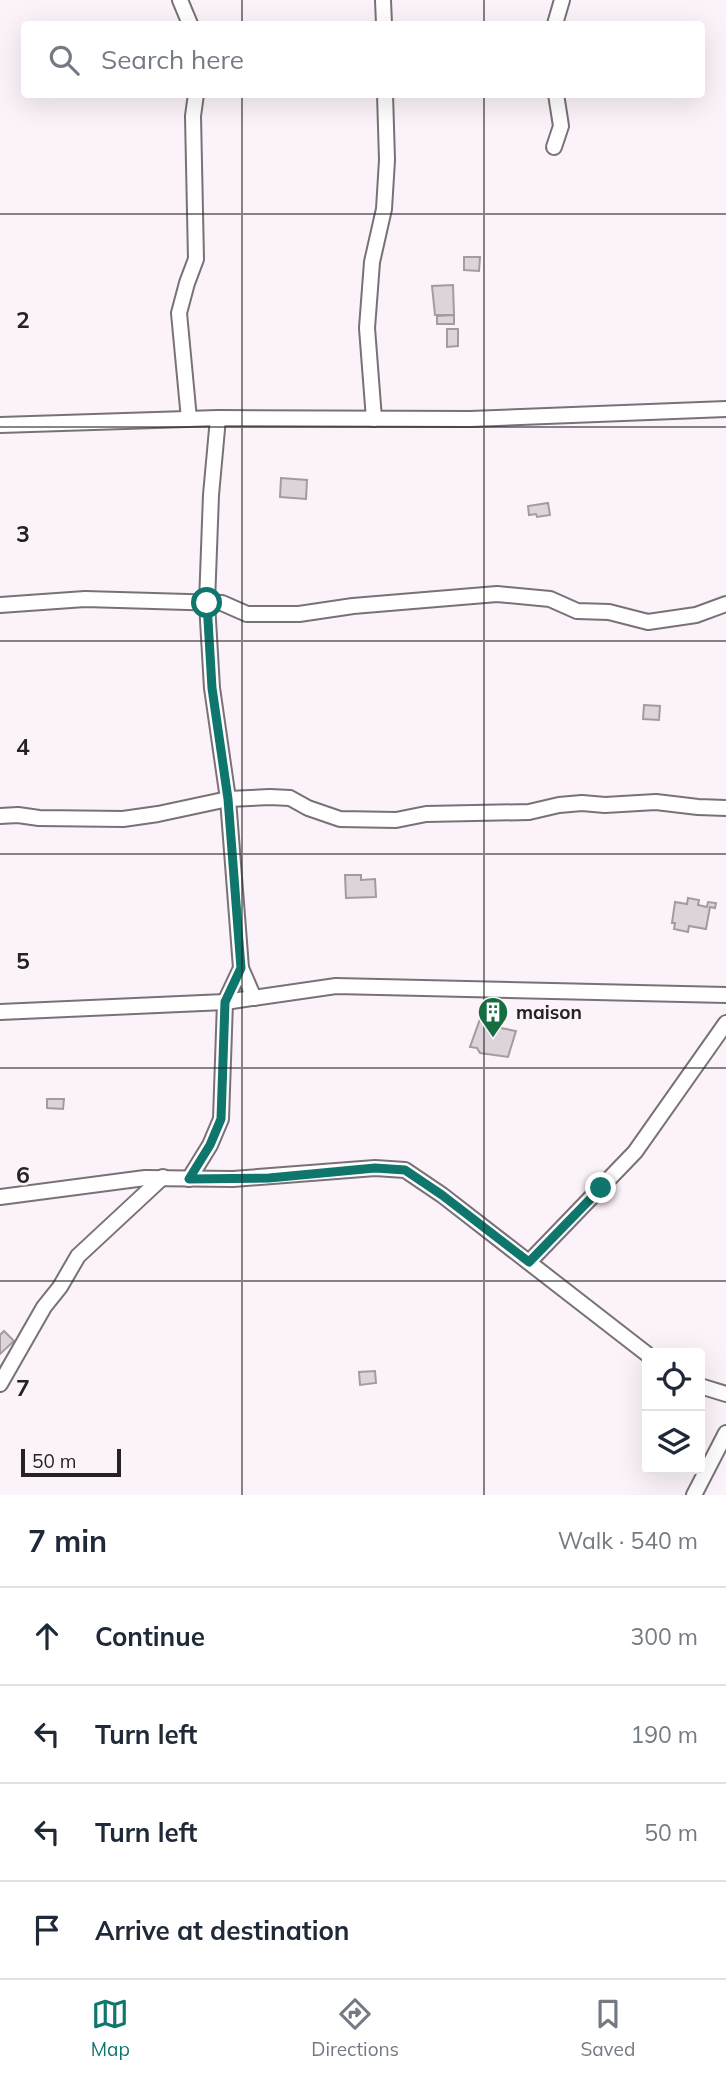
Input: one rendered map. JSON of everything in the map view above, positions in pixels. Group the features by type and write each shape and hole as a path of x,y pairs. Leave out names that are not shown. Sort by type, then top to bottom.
{"street":[{"path":"180,0 189,21"},
{"path":"383,0 384,21"},
{"path":"555,21 562,0"},
{"path":"190,419 179,313 196,259 193,116 196,98"},
{"path":"374,419 367,328 372,262 384,209 387,160 385,98"},
{"path":"554,146 561,126 557,98"},
{"path":"0,425 218,418 470,419 726,409"},
{"path":"218,418 211,495 207,603 212,688 228,799 241,968 254,998"},
{"path":"0,606 85,599 222,603 247,614 299,614 354,606 497,594 550,599 578,611 609,612 648,622 695,615 726,604"},
{"path":"0,816 123,819 228,799 290,798 308,808 340,819 396,820 426,814 529,812 582,803 605,805 656,802 726,808"},
{"path":"189,1179 210,1145 221,1119 225,1002 241,968"},
{"path":"0,1012 225,1002 336,986 726,995"},
{"path":"529,1262 635,1152 726,1023"},
{"path":"0,1196 163,1177 269,1178 375,1168 405,1170 442,1195 642,1350"},
{"path":"0,1384 44,1307 60,1287 78,1256 163,1177"},
{"path":"705,1388 726,1394"},
{"path":"694,1495 726,1433"}],"building":[{"path":"464,257 480,257 479,271 464,270"},
{"path":"453,285 454,315 435,315 432,286"},
{"path":"454,315 454,324 437,324 437,316"},
{"path":"447,329 458,329 458,346 447,347"},
{"path":"281,478 307,480 306,499 280,497"},
{"path":"548,503 550,515 529,515 528,506"},
{"path":"644,705 660,706 659,720 643,719"},
{"path":"345,875 361,875 361,880 375,879 376,897 346,898"},
{"path":"688,898 699,900 698,905 707,907 708,902 716,903 715,908 710,907 706,929 689,926 688,932 674,929 675,923 672,923 675,902 687,904"},
{"name":"maison","path":"480,1019 488,1021 491,1026 516,1031 508,1057 480,1053 477,1048 470,1047"},
{"path":"47,1099 64,1099 63,1109 47,1108"},
{"path":"4,1331 14,1341 0,1354 0,1335"},
{"path":"375,1371 376,1383 360,1385 359,1372"}],"place":[{"name":"maison","path":"493,1039"}],"route":[{"path":"207,603 212,688 228,799 241,968 225,1002 221,1119 210,1145 189,1179 269,1178 375,1168 405,1170 529,1262 601,1188"}]}
